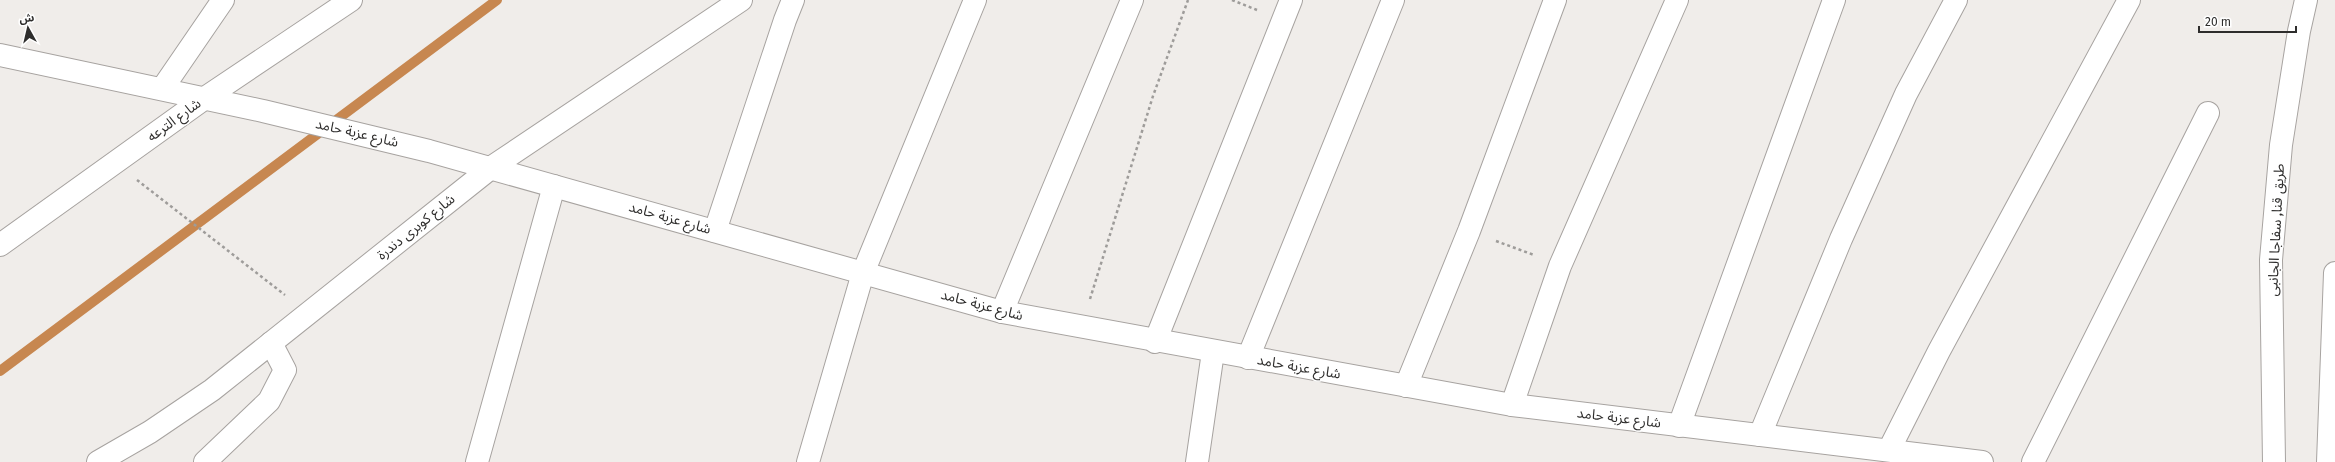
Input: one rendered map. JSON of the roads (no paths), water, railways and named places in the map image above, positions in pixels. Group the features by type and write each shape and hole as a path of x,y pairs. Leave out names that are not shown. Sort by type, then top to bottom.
{"main road":[{"path":"162,89 223,0"},
{"name":"شارع الترعه","path":"0,245 205,98 351,0"},
{"name":"شارع كوبرى دندرة","path":"98,462 150,432 212,390 492,167 741,0"},
{"path":"715,231 784,20 793,0"},
{"path":"808,462 863,273 975,0"},
{"path":"1002,312 1132,0"},
{"path":"1155,342 1291,0"},
{"path":"1248,358 1392,0"},
{"path":"1406,386 1469,231 1555,0"},
{"path":"1512,405 1560,266 1677,0"},
{"path":"1679,426 1834,0"},
{"path":"1760,435 1841,239 1902,101 1956,0"},
{"path":"1889,450 1947,337 2129,0"},
{"name":"طريق قنا, سفاجا الجانبى","path":"2274,462 2271,260 2281,145 2299,31 2306,0"},
{"name":"شارع عزبة حامد","path":"0,55 263,111 492,167 554,186 1002,312 1155,342 1512,405 1982,462"},
{"path":"2034,462 2208,113"},
{"path":"477,462 554,186"},
{"path":"2328,462 2332,417 2335,273"},
{"path":"205,462 269,401 281,381 285,370 271,344"},
{"path":"1197,462 1213,352"}],"waterway":[{"path":"0,371 497,0"}]}
